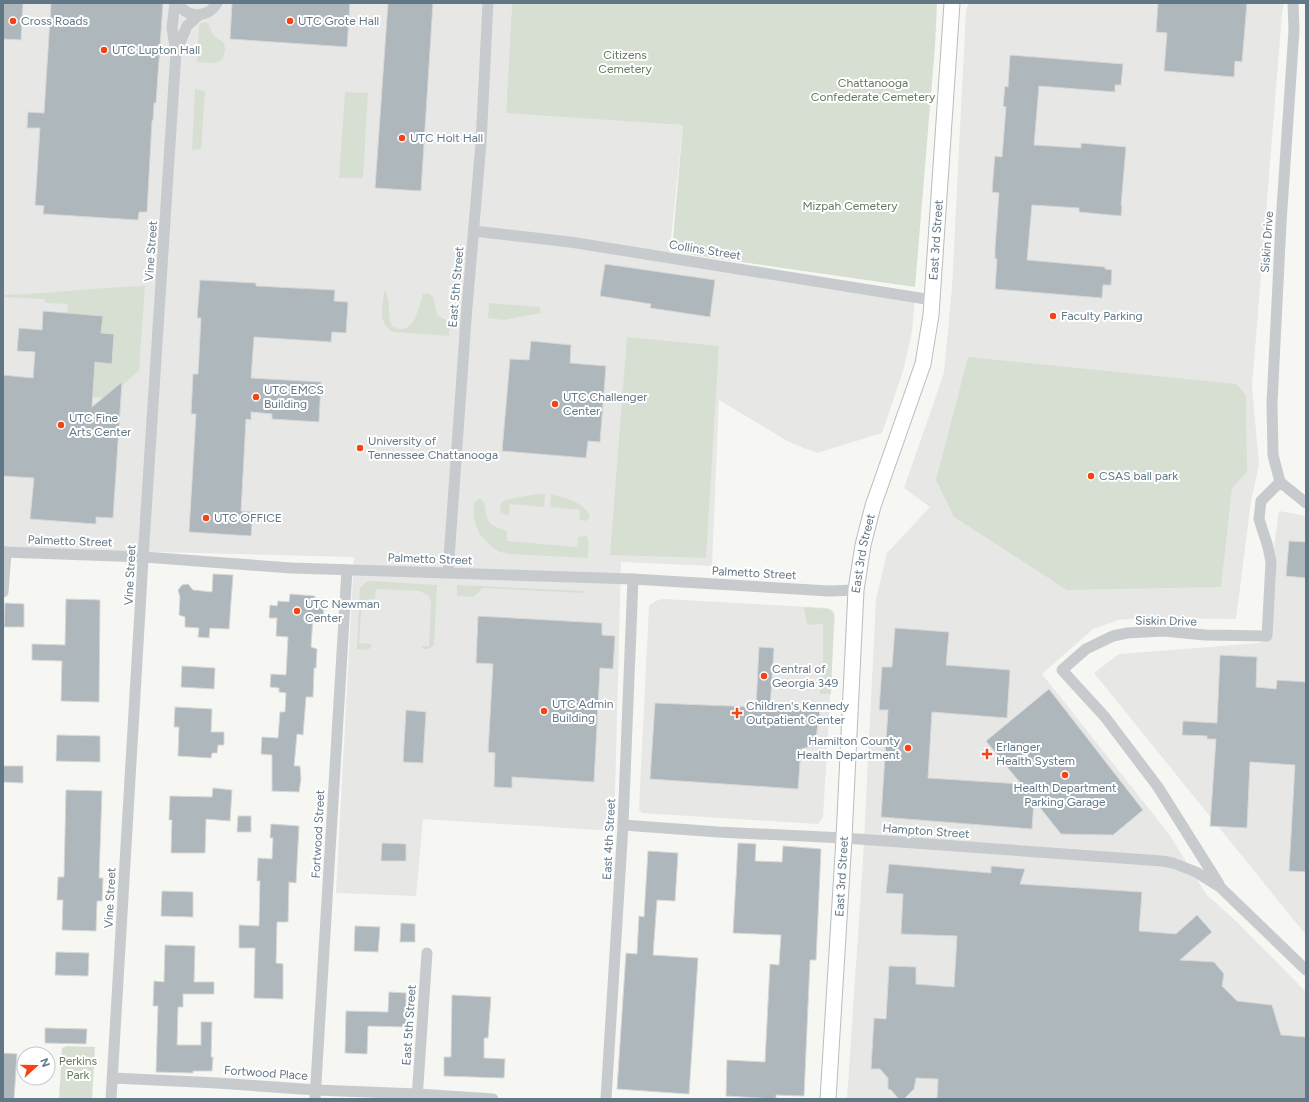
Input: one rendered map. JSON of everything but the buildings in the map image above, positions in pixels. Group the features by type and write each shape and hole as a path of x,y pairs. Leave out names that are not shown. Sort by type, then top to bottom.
{"main road":[{"name":"East 3rd Street","path":"828,1099 844,838 856,590 863,545 873,506 923,364 931,315 952,8"}],"street":[{"name":"Vine Street","path":"111,1099 176,52 172,28 175,3"},
{"path":"178,3 187,13 199,15"},
{"name":"Vine Street","path":"176,52 187,26 199,15 214,7 216,3"},
{"name":"East 5th Street","path":"448,573 466,319 482,127 488,3"},
{"name":"Siskin Drive","path":"1220,887 1158,786 1104,717 1062,670 1086,649 1113,636 1127,633 1163,631 1204,635 1267,636 1271,562 1260,519 1261,501 1280,482 1274,455 1272,403 1294,30 1293,3"},
{"name":"Collins Street","path":"474,231 570,242 932,300"},
{"path":"1280,482 1306,503"},
{"path":"3,592 4,552"},
{"name":"Palmetto Street","path":"4,552 144,557 270,567 633,580 829,591 856,590"},
{"name":"Fortwood Street","path":"316,1094 347,570"},
{"name":"East 4th Street","path":"606,1099 623,825 633,580"},
{"name":"Hampton Street","path":"623,825 718,832 844,838 1162,861 1173,863 1196,872 1220,887"},
{"path":"1220,887 1306,970"},
{"name":"East 5th Street","path":"418,1096 427,953"},
{"name":"Fortwood Place","path":"113,1078 217,1083 316,1094 493,1099"}],"shaded area":[{"name":"University of Tennessee Chattanooga","path":"3,3 512,3 506,112 683,125 669,258 915,297 912,331 904,368 882,433 817,453 789,442 719,400 712,566 621,562 614,831 423,819 416,896 336,893 354,557 3,548"},
{"path":"969,3 1284,3 1252,386 1259,465 1251,501 1236,619 1144,618 1118,620 1093,629 1042,674 1169,834 1206,894 1237,922 1306,992 1306,1099 847,1099 863,859 876,599 887,553 930,507 904,488 944,373 952,287 966,10"},
{"path":"1279,511 1306,516 1306,935 1094,673 1119,654 1261,643"},
{"name":"Children's Kennedy Outpatient Center","path":"664,599 828,608 833,611 835,616 823,817 818,824 642,813 639,809 649,606 655,601"}],"green space":[{"path":"512,3 937,3 935,46 915,287 693,255 672,250 683,125 506,113"},
{"path":"201,23 208,23 213,35 224,43 225,49 223,59 217,62 197,62 199,26"},
{"path":"195,89 205,92 201,149 192,150"},
{"path":"345,92 368,93 363,178 339,178"},
{"path":"145,286 139,370 121,387 116,387 103,398 92,397 95,362 112,363 114,334 101,333 103,316 67,313 68,304 45,303 44,299 3,297 3,295"},
{"path":"384,291 386,292 387,296 392,326 399,329 410,325 417,314 423,294 427,293 430,294 434,300 438,315 442,318 450,320 449,336 393,332 388,328 383,319 382,309"},
{"path":"489,303 540,307 541,313 503,320 488,318"},
{"path":"627,337 719,346 706,558 610,555"},
{"name":"CSAS ball park","path":"968,357 1236,384 1246,395 1247,472 1232,488 1221,587 1067,590 954,517 936,480"},
{"path":"536,494 545,494 544,507 510,504 509,514 506,515 501,512 500,509 502,502 509,499"},
{"path":"551,494 580,504 588,512 590,517 586,521 580,520 580,510 550,507"},
{"path":"480,498 484,502 487,519 489,522 507,531 507,541 577,547 578,537 586,536 589,541 588,558 509,554 500,552 493,548 480,535 474,520 474,502"},
{"path":"371,581 437,585 433,646 423,649 421,646 429,646 431,601 428,595 419,591 376,589 375,599 362,600 359,643 370,644 372,646 368,650 357,649 360,588 366,582"},
{"path":"457,585 584,592 483,588 473,597 457,596"},
{"path":"804,607 829,609 833,612 831,694 820,694 820,683 823,672 823,624 807,625"},
{"name":"Perkins Park","path":"67,1046 95,1047 92,1099 59,1099 62,1048"}],"place":[{"name":"Cross Roads","path":"13,21"},
{"name":"UTC Grote Hall","path":"290,21"},
{"name":"UTC Lupton Hall","path":"104,50"},
{"name":"UTC Holt Hall","path":"402,138"},
{"name":"Faculty Parking","path":"1053,316"},
{"name":"UTC EMCS Building","path":"256,397"},
{"name":"UTC Challenger Center","path":"555,404"},
{"name":"UTC Fine Arts Center","path":"61,425"},
{"name":"University of Tennessee Chattanooga","path":"360,448"},
{"name":"CSAS ball park","path":"1091,476"},
{"name":"UTC OFFICE","path":"206,518"},
{"name":"UTC Newman Center","path":"297,611"},
{"name":"Central of Georgia 349","path":"764,676"},
{"name":"UTC Admin Building","path":"544,711"},
{"name":"Children's Kennedy Outpatient Center","path":"737,713"},
{"name":"Hamilton County Health Department","path":"908,748"},
{"name":"Erlanger Health System","path":"987,754"},
{"name":"Health Department Parking Garage","path":"1065,775"}],"park label":[{"name":"Citizens Cemetery","path":"625,62"},
{"name":"Chattanooga Confederate Cemetery","path":"873,90"},
{"name":"Mizpah Cemetery","path":"850,206"}]}
